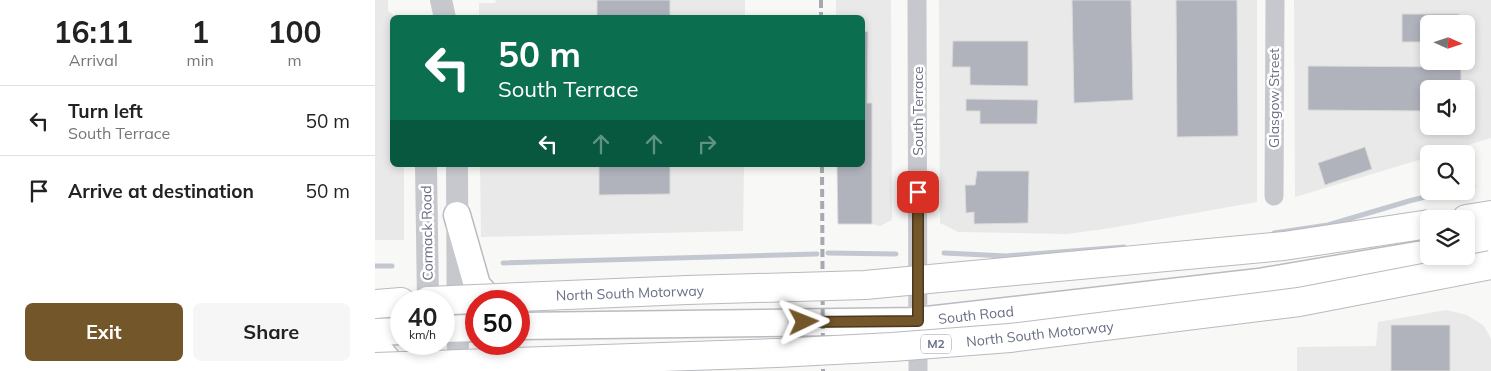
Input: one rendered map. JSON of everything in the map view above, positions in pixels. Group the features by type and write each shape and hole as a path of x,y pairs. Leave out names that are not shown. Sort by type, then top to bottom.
{"highway":[{"path":"1475,218 1491,215"},
{"name":"North South Motorway","path":"455,300 865,285 1284,246 1420,225"},
{"name":"North South Motorway","path":"375,367 777,353 1010,338 1299,302 1491,265"},
{"path":"375,304 390,303"}],"main road":[{"path":"457,215 477,284 482,290"},
{"path":"1475,244 1491,241"},
{"name":"South Road","path":"530,326 918,321 1259,282 1420,255"},
{"path":"375,332 390,331"},
{"path":"375,345 397,371"}],"street":[{"path":"433,15 435,0"},
{"path":"441,0 444,15"},
{"name":"South Terrace","path":"917,0 918,371"},
{"name":"Glasgow Street","path":"1274,196 1275,0"},
{"name":"Cormack Road","path":"426,167 428,290"},
{"name":"Cormack Road","path":"457,167 459,328 457,371"},
{"path":"428,355 428,371"}],"shaded area":[{"path":"375,0 388,0 388,11 393,15 390,15 390,167 404,167 404,240 375,240"},
{"path":"496,0 745,0 745,15 479,15 479,3 495,3"},
{"path":"836,0 891,0 892,220 880,226 872,224 838,224 837,167 865,167 865,15 836,15"},
{"path":"939,0 1257,0 1257,202 1067,234 958,232 940,223"},
{"path":"1294,0 1491,0 1491,138 1468,145 1420,145 1420,160 1295,197"},
{"path":"480,167 744,167 743,231 481,237"},
{"path":"1446,310 1467,315 1484,326 1491,339 1491,371 1297,371 1297,347 1376,346 1378,322"}],"building":[{"path":"597,0 670,0 670,15 597,15"},
{"path":"1072,0 1131,0 1133,100 1074,103"},
{"path":"1176,0 1237,0 1238,136 1177,137"},
{"path":"1402,14 1459,14 1420,15 1420,42 1402,42"},
{"path":"865,31 868,32 867,103 872,103 872,224 838,224 837,167 865,167"},
{"path":"953,41 1028,41 1028,86 970,85 970,67 952,67"},
{"path":"1308,66 1420,67 1420,70 1461,70 1461,80 1420,80 1420,111 1308,110"},
{"path":"966,99 1038,100 1037,124 980,124 980,111 966,111"},
{"path":"1365,147 1372,169 1325,185 1318,163"},
{"path":"599,167 670,167 670,194 599,195"},
{"path":"977,171 1029,171 1028,223 974,224 974,212 966,213 965,185 975,185"},
{"path":"1391,325 1450,325 1450,371 1391,371"}],"waterway":[{"path":"1274,233 1328,225 1420,198"},
{"path":"944,253 1006,256 1124,247"},
{"path":"828,253 896,254"},
{"path":"503,263 817,254"},
{"path":"375,266 392,266"}],"railway":[{"path":"821,0 821,15"},
{"path":"822,167 823,371"}],"route":[{"path":"804,322 918,321 918,192"}]}
